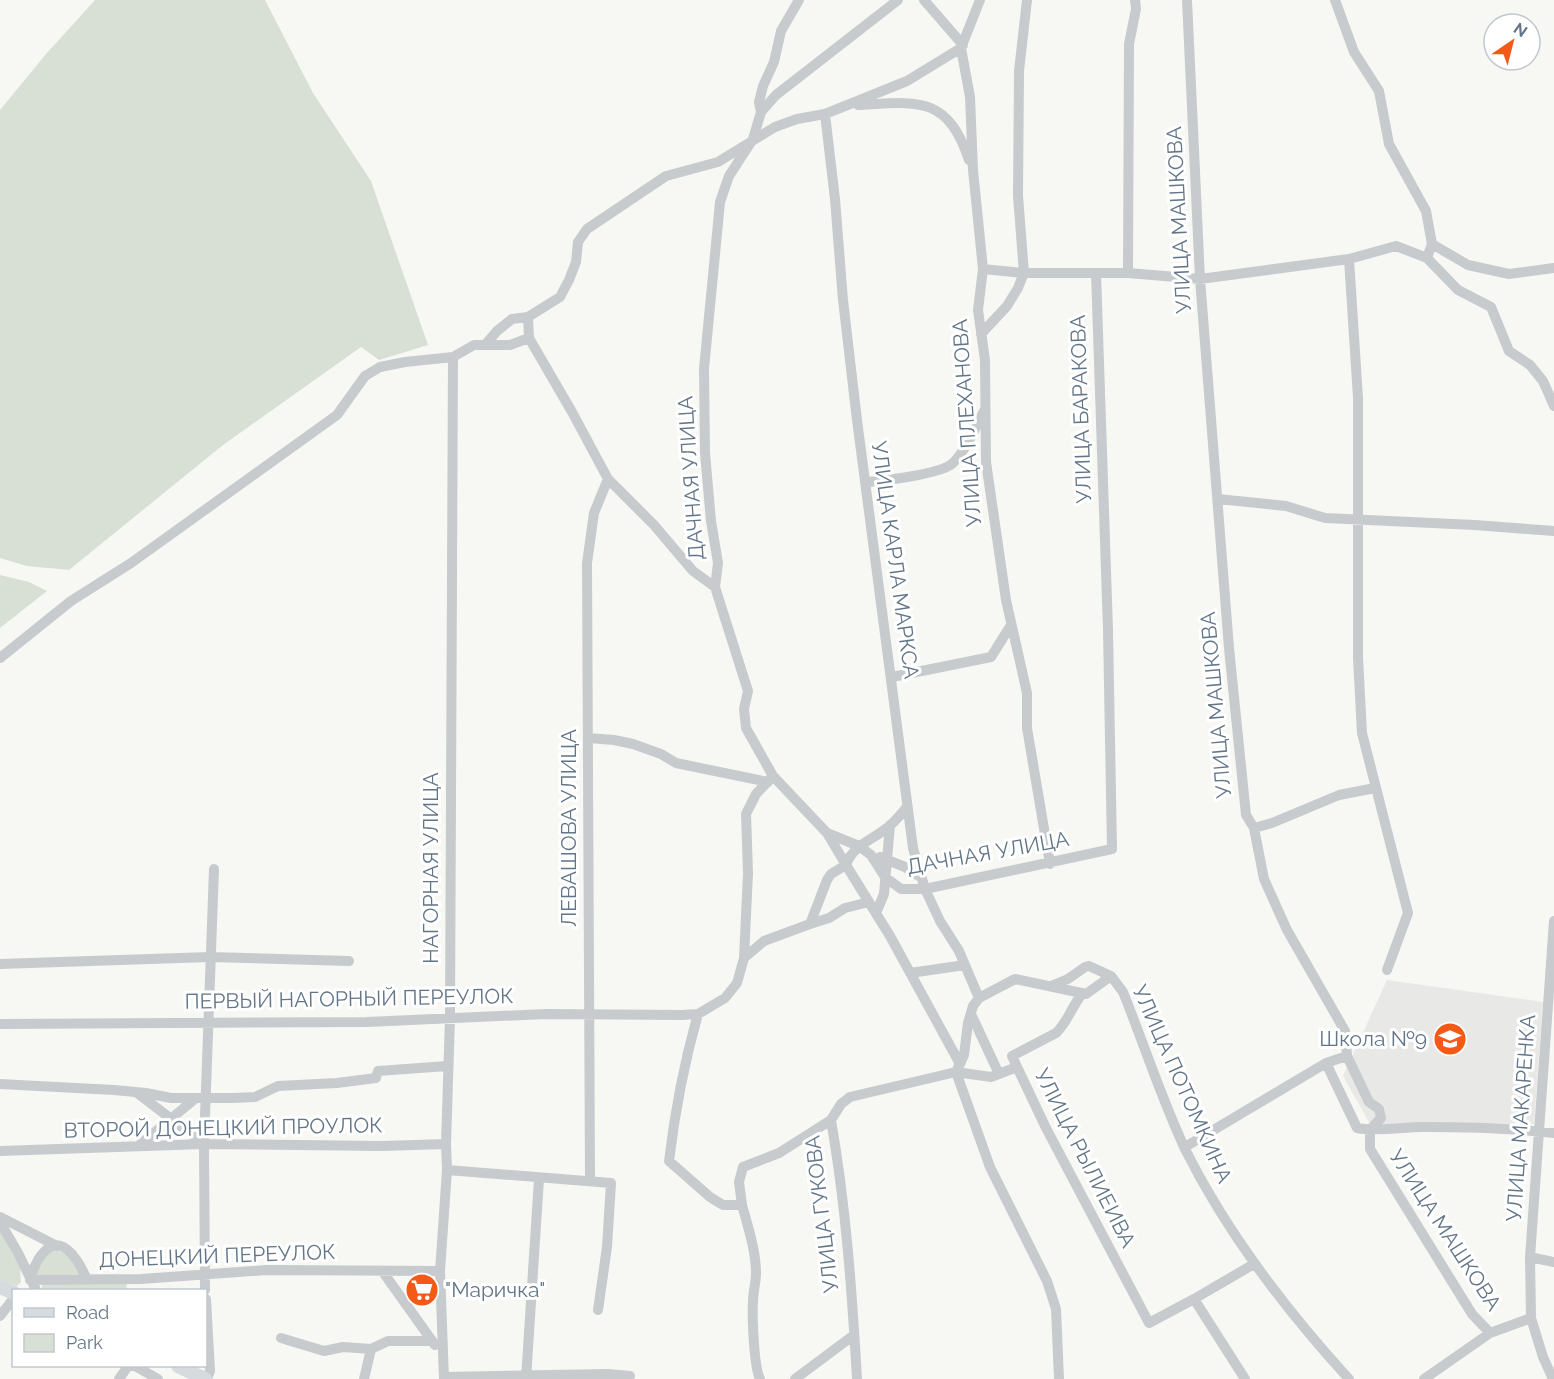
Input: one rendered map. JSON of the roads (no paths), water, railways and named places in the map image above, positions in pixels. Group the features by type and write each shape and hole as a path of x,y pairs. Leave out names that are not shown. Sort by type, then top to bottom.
{"main road":[{"path":"182,1367 206,1379"}],"street":[{"path":"761,112 759,102 763,86 777,55 782,31 799,0"},
{"path":"753,139 761,112 776,95 874,21 898,0"},
{"path":"924,0 962,46"},
{"path":"485,345 512,319 528,317 560,297 576,262 578,242 587,229 666,176 718,162 775,126 849,106 907,81 962,46 980,0"},
{"path":"981,334 1007,306 1024,273 1017,196 1018,82 1027,0"},
{"path":"1128,273 1129,44 1136,9 1135,0"},
{"name":"УЛИЦА МАШКОВА","path":"1186,0 1200,279 1229,648 1246,815 1254,828 1264,879 1287,930 1345,1031 1347,1056 1369,1102 1379,1109 1381,1118 1370,1130 1370,1149 1472,1314 1490,1333"},
{"path":"1335,0 1354,52 1379,91 1389,144 1426,211 1432,244 1427,258"},
{"name":"УЛИЦА ПЛЕХАНОВА","path":"962,46 970,97 973,171 983,269 978,310 985,360 986,462 995,533 1011,625 1027,693 1027,728 1050,864"},
{"path":"849,106 905,102 922,105 938,112 954,125 963,141 973,171"},
{"name":"УЛИЦА КАРЛА МАРКСА","path":"825,114 836,199 844,311 913,848 924,883 940,921 959,951 979,998"},
{"name":"ДАЧНАЯ УЛИЦА","path":"753,139 729,176 720,202 704,369 705,453 711,521 718,563 715,587 748,691 744,709 746,728 770,779 827,833 859,846 870,855 885,877 901,889 924,883 1050,864 1112,849"},
{"path":"1432,244 1468,264 1509,274 1554,268"},
{"path":"983,269 1024,273 1128,273 1200,279 1349,259 1396,246 1427,258 1458,290 1491,307 1509,351 1530,366 1543,381 1554,406"},
{"path":"1349,259 1359,398 1358,658 1362,732 1408,913 1387,970"},
{"name":"УЛИЦА БАРАКОВА","path":"1096,273 1108,618 1112,849"},
{"path":"528,317 529,338 608,479 654,525 693,571 715,587"},
{"path":"0,658 71,601 131,563 337,415 365,376 380,367 453,357 474,345 510,345 529,338"},
{"name":"НАГОРНАЯ УЛИЦА","path":"444,1378 440,1272 447,1170 447,1066 450,1017 453,357"},
{"path":"866,482 905,478 951,466 984,410"},
{"name":"ЛЕВАШОВА УЛИЦА","path":"590,1181 588,563 594,513 608,479"},
{"path":"1218,499 1286,506 1325,518 1554,531"},
{"path":"892,677 991,657 1011,625"},
{"path":"588,738 633,744 661,754 676,763 770,779"},
{"path":"742,1205 723,1205 710,1197 669,1161 683,1070 698,1014 725,998 737,983 744,958 748,873 746,814 756,794 770,779"},
{"path":"1254,828 1272,823 1339,795 1375,788"},
{"path":"810,924 831,874 846,865 849,855 890,825 908,807"},
{"path":"876,914 884,894 890,825"},
{"path":"827,833 910,973 958,1068 990,1167 1050,1290 1056,1309 1059,1379"},
{"path":"870,855 905,867 924,883"},
{"path":"205,1289 204,1144 200,1097 209,1022 214,869"},
{"path":"744,958 765,941 829,918 845,908 901,889"},
{"name":"УЛИЦА МАКАРЕНКА","path":"1553,1379 1543,1357 1531,1318 1530,1257 1554,921"},
{"path":"0,964 210,957 350,961"},
{"path":"910,973 965,965"},
{"path":"1051,986 1089,966 1111,976"},
{"path":"1017,1067 1012,1056 1056,1033 1062,1028 1074,1002 1083,993 1111,976"},
{"name":"УЛИЦА ПОТОМКИНА","path":"1111,976 1123,992 1165,1102 1185,1147 1214,1202 1254,1264 1349,1379"},
{"path":"958,1068 971,1014 979,998 1016,979 1083,993"},
{"name":"ПЕРВЫЙ НАГОРНЫЙ ПЕРЕУЛОК","path":"0,1024 368,1022 450,1017 698,1014"},
{"path":"971,1014 999,1074"},
{"path":"1185,1147 1326,1064 1347,1056"},
{"path":"1326,1064 1357,1128 1370,1130 1420,1127 1554,1132"},
{"path":"0,1084 136,1092 171,1098 255,1097 278,1086 337,1083 376,1078 378,1071 447,1066"},
{"name":"УЛИЦА РЫЛИЕИВА","path":"958,1068 979,1077 991,1077 1017,1067 1046,1128 1149,1323 1194,1299"},
{"name":"УЛИЦА ГУКОВА","path":"857,1379 841,1177 831,1120 841,1104 850,1097 958,1068"},
{"path":"136,1092 204,1144"},
{"path":"138,1146 200,1097"},
{"path":"155,1107 158,1120 157,1130"},
{"path":"760,1379 756,1366 753,1318 755,1260 739,1182 743,1167 779,1153 831,1120"},
{"name":"ВТОРОЙ ДОНЕЦКИЙ ПРОУЛОК","path":"0,1151 204,1144 382,1146 446,1144"},
{"path":"447,1170 612,1183 607,1247 598,1310"},
{"path":"526,1377 539,1179"},
{"path":"0,1217 68,1251 75,1258 87,1279"},
{"path":"0,1222 35,1289"},
{"path":"30,1280 40,1253 49,1247 57,1246"},
{"path":"1530,1257 1554,1262"},
{"path":"1245,1379 1194,1299 1254,1264"},
{"name":"ДОНЕЦКИЙ ПЕРЕУЛОК","path":"30,1280 87,1279 130,1285 203,1275 267,1270 440,1272"},
{"path":"383,1272 443,1357"},
{"path":"206,1379 210,1371 207,1317"},
{"path":"1424,1379 1490,1333 1531,1318"},
{"path":"795,1379 854,1335"},
{"path":"281,1338 324,1351 343,1347 371,1349 388,1341 432,1341"},
{"path":"364,1379 371,1349"},
{"path":"137,1367 158,1379"},
{"path":"444,1378 608,1374 630,1376"}],"place":[{"name":"Школа №9","path":"1450,1039"},
{"name":"\"Маричка\"","path":"422,1290"}]}
